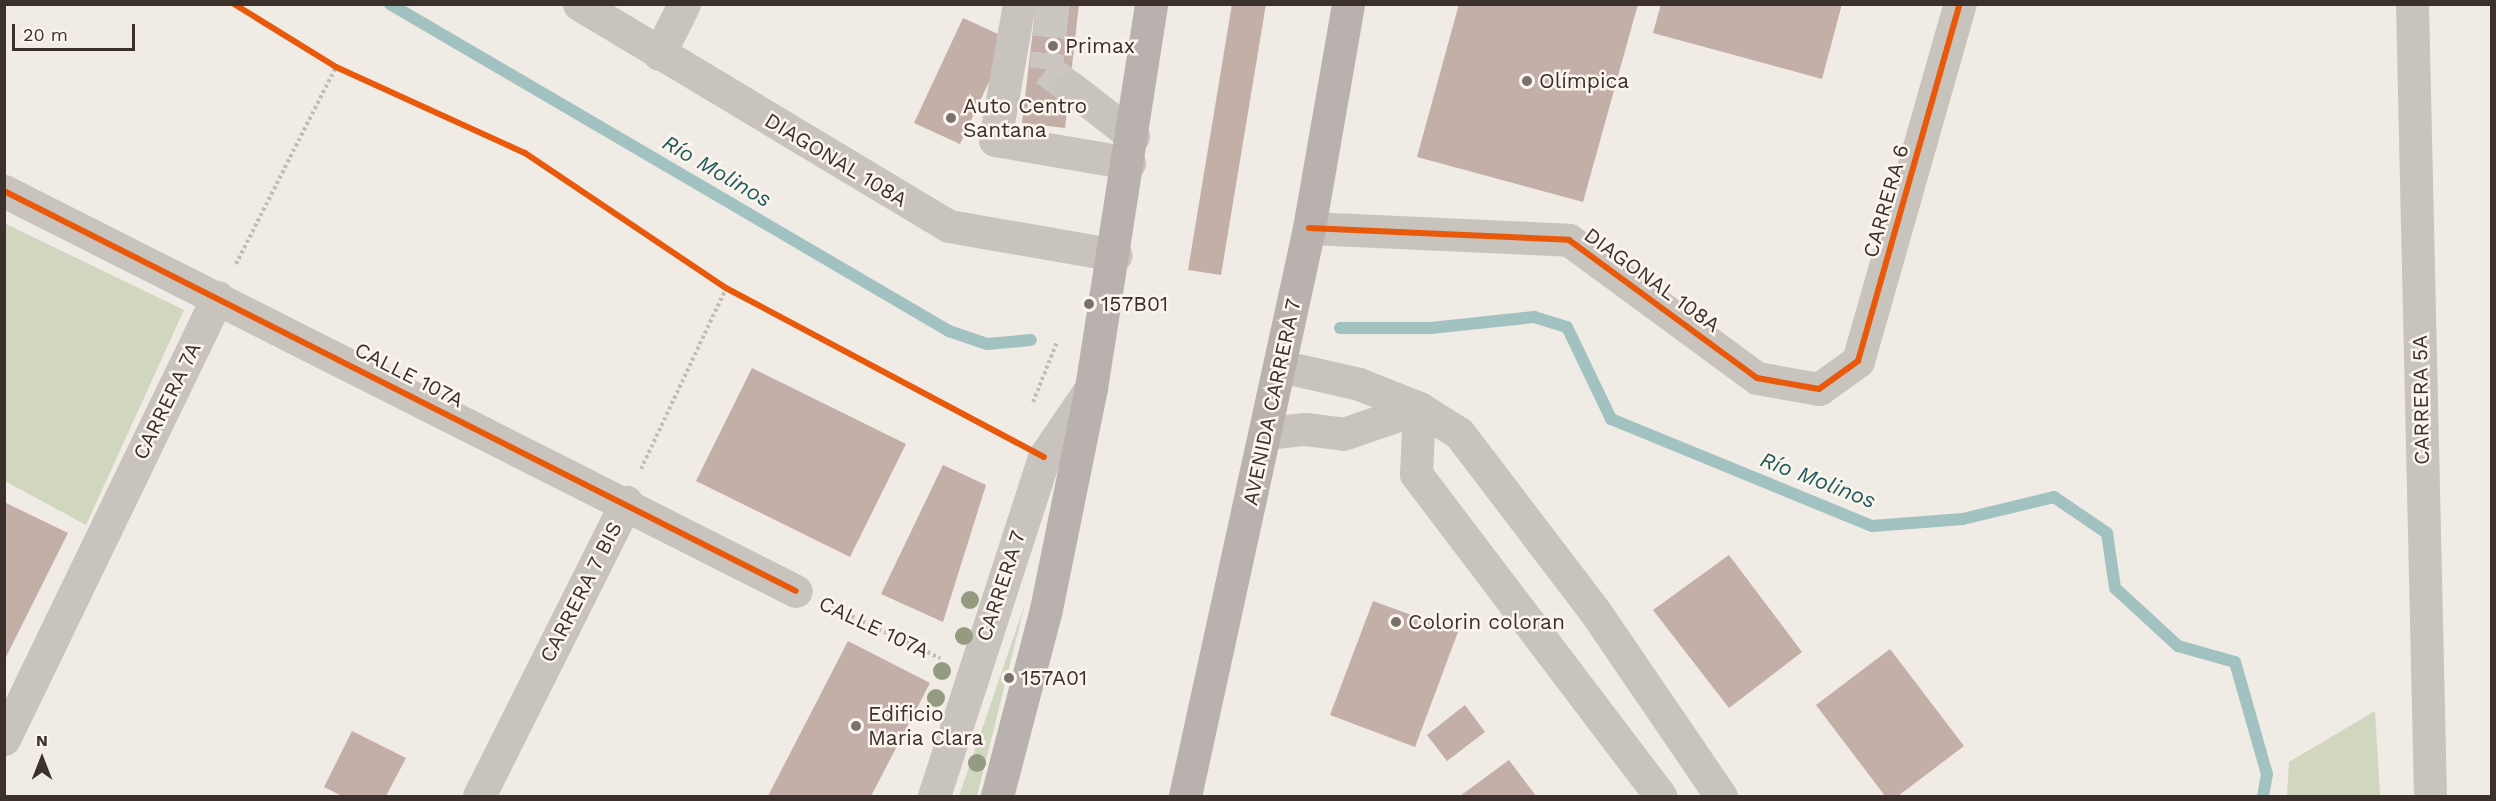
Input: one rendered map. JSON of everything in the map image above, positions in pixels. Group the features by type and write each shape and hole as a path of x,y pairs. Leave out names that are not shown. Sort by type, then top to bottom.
{"main road":[{"path":"997,796 1046,609 1091,388 1115,255 1150,4"},
{"name":"AVENIDA CARRERA 7","path":"1185,796 1309,228 1348,4"}],"street":[{"name":"DIAGONAL 108A","path":"579,4 949,226 1115,255"},
{"path":"659,54 684,4"},
{"path":"1018,4 995,140 1131,150"},
{"name":"CARRERA 6","path":"1820,389 1858,362 1960,4"},
{"name":"CARRERA 5A","path":"2412,4 2430,796"},
{"path":"1070,87 1131,150"},
{"name":"CALLE 107A","path":"4,191 626,502 796,591"},
{"name":"DIAGONAL 108A","path":"1309,228 1569,240 1757,378 1820,389"},
{"name":"CARRERA 7A","path":"4,739 218,297"},
{"path":"1280,366 1359,384 1419,408 1459,433 1496,476 1721,796"},
{"name":"CARRERA 7","path":"934,796 1044,458 1091,388"},
{"path":"1266,433 1305,429 1343,434 1419,408"},
{"path":"1419,408 1416,474 1660,796"},
{"name":"CARRERA 7 BIS","path":"479,796 626,502"}],"path":[{"path":"326,60 346,72"},
{"path":"218,297 283,180 336,67"},
{"path":"716,282 736,293"},
{"path":"1029,411 1062,331"},
{"path":"937,669 944,647"}],"green space":[{"path":"4,223 184,310 86,525 5,481"},
{"path":"1025,604 977,796 959,796"},
{"path":"2375,711 2380,796 2287,796 2289,762"}],"building":[{"name":"Primax","path":"1036,4 1079,4 1065,128 1022,123"},
{"path":"1232,4 1266,4 1221,275 1188,270"},
{"name":"Olímpica","path":"1459,4 1638,4 1583,202 1417,157"},
{"path":"1661,4 1842,4 1822,79 1653,33"},
{"path":"963,18 1009,39 960,144 914,123"},
{"path":"752,368 906,444 850,557 696,481"},
{"path":"943,465 986,485 943,622 881,594"},
{"path":"4,502 68,533 4,661"},
{"path":"1729,555 1802,652 1729,708 1653,610"},
{"path":"1373,601 1458,632 1415,747 1330,715"},
{"name":"Edificio Maria Clara","path":"848,641 930,683 871,796 768,796"},
{"path":"1890,649 1964,746 1898,796 1885,796 1816,705"},
{"path":"1465,705 1485,732 1447,761 1427,735"},
{"path":"352,731 406,758 386,796 342,796 324,787"},
{"path":"1509,760 1536,796 1460,796"}],"waterway":[{"name":"Río Molinos","path":"390,4 949,331 987,344 1031,340"},
{"name":"Río Molinos","path":"1340,328 1431,328 1534,317 1567,327 1611,419 1872,526 1963,519 2054,497 2107,533 2115,588 2178,646 2235,662 2267,774 2263,796"}],"tunnel":[{"path":"1053,4 1046,69 1070,87"}],"cycle path":[{"path":"234,4 336,67 525,153 726,288 1044,457"},
{"path":"1309,228 1569,240 1757,378 1819,389 1858,361 1960,4"},
{"path":"4,191 796,591"}],"place":[{"name":"Primax","path":"1053,46"},
{"name":"Olímpica","path":"1527,81"},
{"name":"Auto Centro Santana","path":"951,118"},
{"name":"157B01","path":"1089,304"},
{"name":"Colorin coloran","path":"1396,622"},
{"name":"157A01","path":"1009,678"},
{"name":"Edificio Maria Clara","path":"856,726"}]}
